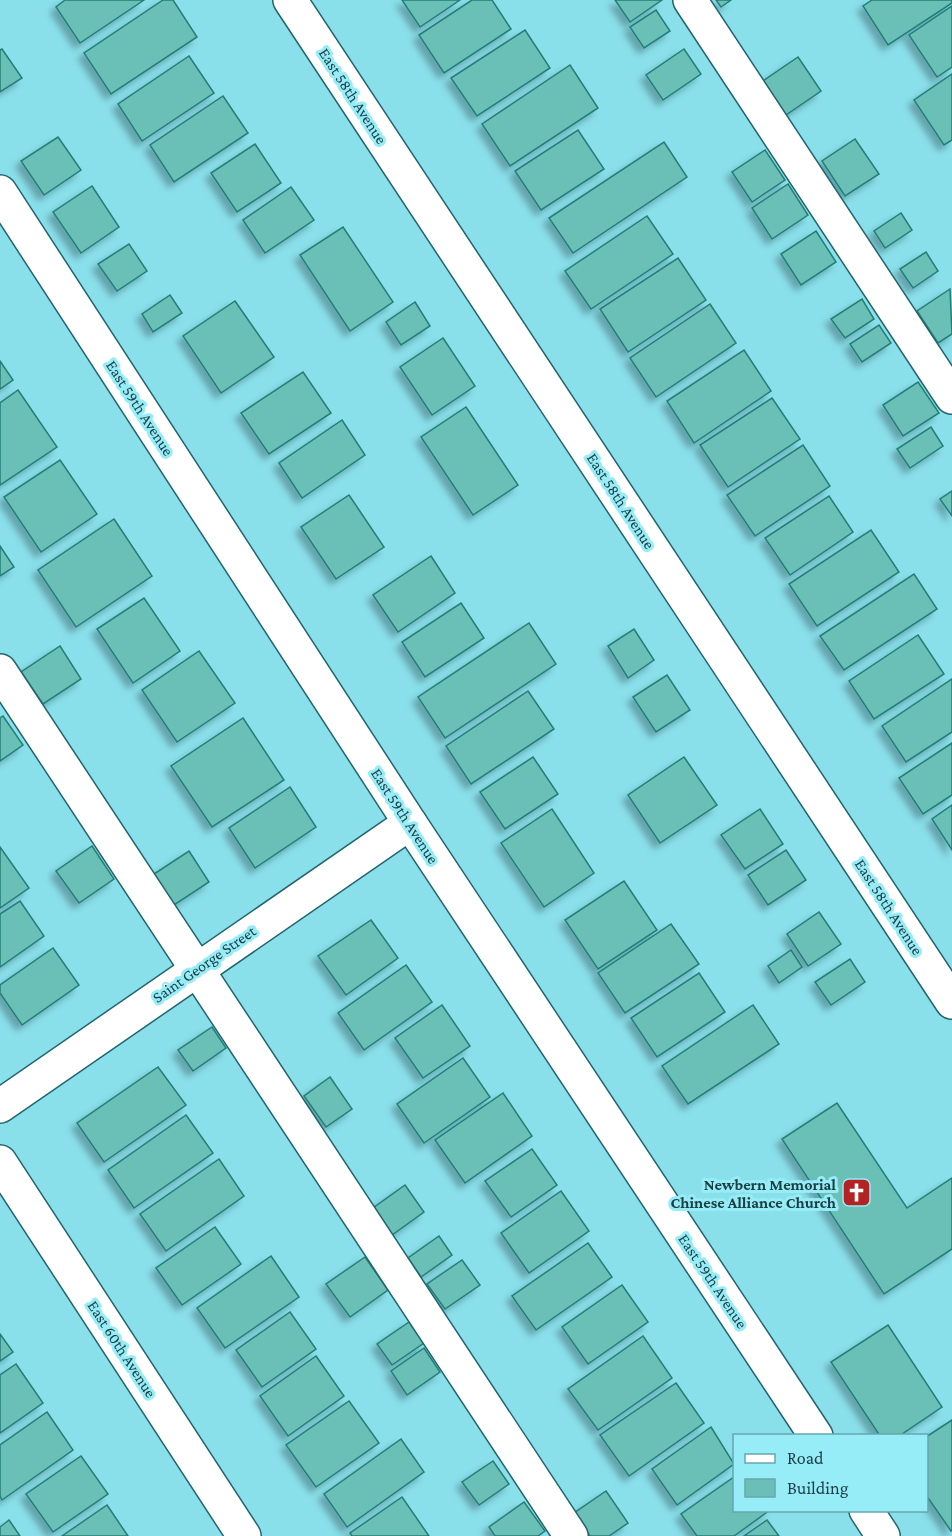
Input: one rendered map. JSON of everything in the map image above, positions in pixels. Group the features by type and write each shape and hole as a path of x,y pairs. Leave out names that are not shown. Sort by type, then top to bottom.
{"street":[{"name":"East 58th Avenue","path":"290,0 952,1002"},
{"path":"690,0 952,397"},
{"name":"East 59th Avenue","path":"0,192 410,823 815,1434"},
{"path":"0,671 570,1536"},
{"name":"Saint George Street","path":"0,1106 410,823"},
{"name":"East 60th Avenue","path":"0,1162 244,1536"},
{"path":"867,1512 883,1536"}],"building":[{"path":"65,0 144,0 80,43 56,7"},
{"path":"163,0 173,0 197,37 111,94 84,53"},
{"path":"402,0 460,0 420,27"},
{"path":"472,0 492,0 511,29 444,73 419,35"},
{"path":"615,0 662,0 630,22"},
{"path":"716,0 731,0 721,7"},
{"path":"872,0 952,0 952,3 888,45 863,6"},
{"path":"952,6 952,67 937,77 909,35"},
{"path":"656,10 670,31 644,48 630,27"},
{"path":"525,30 550,68 477,116 451,78"},
{"path":"2,49 22,78 0,92 0,50"},
{"path":"684,49 701,74 663,100 646,75"},
{"path":"189,56 214,93 142,141 118,104"},
{"path":"798,57 821,91 786,115 763,81"},
{"path":"570,65 598,108 510,166 482,124"},
{"path":"952,74 952,140 944,145 914,100"},
{"path":"223,96 248,133 174,182 150,145"},
{"path":"578,130 604,169 541,210 515,171"},
{"path":"58,137 81,170 44,195 21,161"},
{"path":"855,139 879,174 845,196 822,161"},
{"path":"664,142 687,177 573,253 549,218"},
{"path":"255,144 281,183 237,212 211,173"},
{"path":"765,150 785,180 752,202 732,172"},
{"path":"788,184 808,215 772,239 752,208"},
{"path":"92,186 119,227 81,253 53,212"},
{"path":"291,187 314,220 265,253 243,220"},
{"path":"901,213 912,230 885,248 874,231"},
{"path":"647,216 673,254 591,309 565,271"},
{"path":"343,227 393,302 350,331 300,255"},
{"path":"816,231 836,262 801,285 781,254"},
{"path":"129,244 147,271 117,291 98,264"},
{"path":"926,252 938,271 913,288 900,269"},
{"path":"678,258 706,300 628,352 600,309"},
{"path":"950,289 952,334 938,343 917,311"},
{"path":"170,295 182,313 153,332 142,314"},
{"path":"862,299 874,319 845,338 831,319"},
{"path":"235,301 274,357 221,393 183,336"},
{"path":"415,302 430,326 401,345 386,322"},
{"path":"710,304 736,343 656,397 630,358"},
{"path":"879,325 891,343 862,362 850,344"},
{"path":"443,338 475,386 432,415 400,367"},
{"path":"744,350 771,391 694,443 667,401"},
{"path":"0,361 13,380 0,389"},
{"path":"303,372 331,413 269,454 241,413"},
{"path":"918,382 939,413 903,436 883,405"},
{"path":"18,390 57,447 0,485 0,403"},
{"path":"772,398 800,439 728,487 700,445"},
{"path":"466,407 518,485 473,515 421,437"},
{"path":"342,420 365,455 302,498 279,463"},
{"path":"931,427 943,446 910,468 897,449"},
{"path":"803,445 830,486 755,536 727,495"},
{"path":"60,460 97,514 41,552 4,497"},
{"path":"952,491 952,516 940,499"},
{"path":"349,495 384,547 336,579 301,527"},
{"path":"829,496 853,532 790,575 765,538"},
{"path":"114,519 152,576 76,627 38,570"},
{"path":"871,530 899,572 817,626 789,584"},
{"path":"0,546 14,567 0,576"},
{"path":"431,556 455,593 398,632 373,595"},
{"path":"914,574 937,609 844,670 820,636"},
{"path":"144,598 180,651 133,683 97,629"},
{"path":"461,603 484,638 425,677 402,642"},
{"path":"529,623 556,664 445,738 418,697"},
{"path":"634,629 654,660 628,678 608,646"},
{"path":"918,635 944,674 874,719 849,681"},
{"path":"60,646 81,679 43,704 21,672"},
{"path":"199,651 235,703 177,742 142,690"},
{"path":"667,675 690,710 656,732 633,697"},
{"path":"952,679 952,732 906,762 882,726"},
{"path":"528,691 554,729 471,784 446,746"},
{"path":"3,716 23,745 0,761 0,718"},
{"path":"243,718 284,780 212,827 171,766"},
{"path":"952,743 952,795 923,814 899,778"},
{"path":"533,757 558,794 505,829 480,792"},
{"path":"684,757 717,805 660,843 628,795"},
{"path":"290,787 316,827 255,868 229,828"},
{"path":"952,805 952,850 932,819"},
{"path":"552,809 594,873 544,907 501,843"},
{"path":"760,809 783,844 745,869 721,835"},
{"path":"92,846 114,879 79,903 56,871"},
{"path":"0,847 29,888 0,908"},
{"path":"786,850 806,880 768,905 748,875"},
{"path":"189,851 209,882 171,907 151,876"},
{"path":"624,881 657,930 598,969 565,920"},
{"path":"20,901 44,936 0,967 0,914"},
{"path":"819,912 841,944 808,966 787,934"},
{"path":"371,920 398,958 346,995 318,956"},
{"path":"671,924 699,964 625,1013 598,973"},
{"path":"53,948 79,985 22,1025 0,993 0,985"},
{"path":"791,950 802,967 779,983 768,966"},
{"path":"850,959 865,982 831,1005 815,982"},
{"path":"406,965 432,1002 364,1050 338,1013"},
{"path":"699,973 725,1012 657,1057 631,1018"},
{"path":"442,1005 470,1046 423,1078 395,1038"},
{"path":"753,1005 779,1044 688,1104 662,1066"},
{"path":"212,1027 226,1048 193,1071 178,1050"},
{"path":"463,1058 490,1097 424,1143 397,1104"},
{"path":"158,1067 186,1105 104,1162 77,1123"},
{"path":"330,1077 352,1109 326,1127 304,1096"},
{"path":"503,1093 532,1136 465,1183 435,1140"},
{"name":"Newbern Memorial Chinese Alliance Church","path":"837,1103 907,1208 952,1178 952,1249 884,1294 782,1139"},
{"path":"186,1115 213,1153 134,1208 108,1170"},
{"path":"532,1149 557,1185 511,1217 485,1181"},
{"path":"219,1159 244,1196 166,1251 140,1214"},
{"path":"405,1185 424,1212 392,1235 373,1208"},
{"path":"561,1191 589,1231 529,1273 501,1233"},
{"path":"215,1227 241,1264 182,1305 156,1268"},
{"path":"439,1236 452,1255 421,1277 408,1258"},
{"path":"588,1243 612,1277 536,1330 512,1296"},
{"path":"271,1256 299,1297 225,1348 197,1308"},
{"path":"365,1257 388,1290 350,1317 326,1284"},
{"path":"462,1260 480,1285 445,1309 427,1284"},
{"path":"622,1285 648,1322 588,1364 562,1327"},
{"path":"290,1312 316,1349 262,1387 236,1350"},
{"path":"409,1322 424,1343 392,1365 377,1344"},
{"path":"888,1325 942,1407 902,1434 879,1434 831,1362"},
{"path":"0,1334 13,1352 0,1361"},
{"path":"643,1336 672,1378 598,1430 568,1389"},
{"path":"424,1348 440,1372 407,1395 391,1371"},
{"path":"316,1356 344,1396 288,1436 260,1396"},
{"path":"16,1364 43,1403 0,1433 0,1375"},
{"path":"676,1383 704,1423 629,1476 600,1435"},
{"path":"349,1401 379,1443 316,1487 286,1445"},
{"path":"47,1412 73,1450 2,1500 0,1496 0,1445"},
{"path":"952,1420 951,1531 928,1498 928,1436"},
{"path":"711,1427 733,1462 733,1465 677,1505 652,1469"},
{"path":"401,1439 424,1472 347,1527 324,1494"},
{"path":"81,1456 108,1494 53,1532 26,1494"},
{"path":"493,1461 509,1484 479,1505 462,1482"},
{"path":"733,1478 733,1512 767,1512 734,1536 697,1536 681,1514"},
{"path":"606,1491 628,1523 609,1536 590,1536 574,1513"},
{"path":"402,1497 429,1536 352,1536 350,1533"},
{"path":"524,1502 545,1531 538,1536 495,1536 489,1527"},
{"path":"107,1505 128,1536 62,1536"},
{"path":"9,1520 20,1536 0,1536 0,1527"},
{"path":"767,1520 779,1536 744,1536"}],"place":[{"name":"Newbern Memorial Chinese Alliance Church","path":"857,1193"}]}
